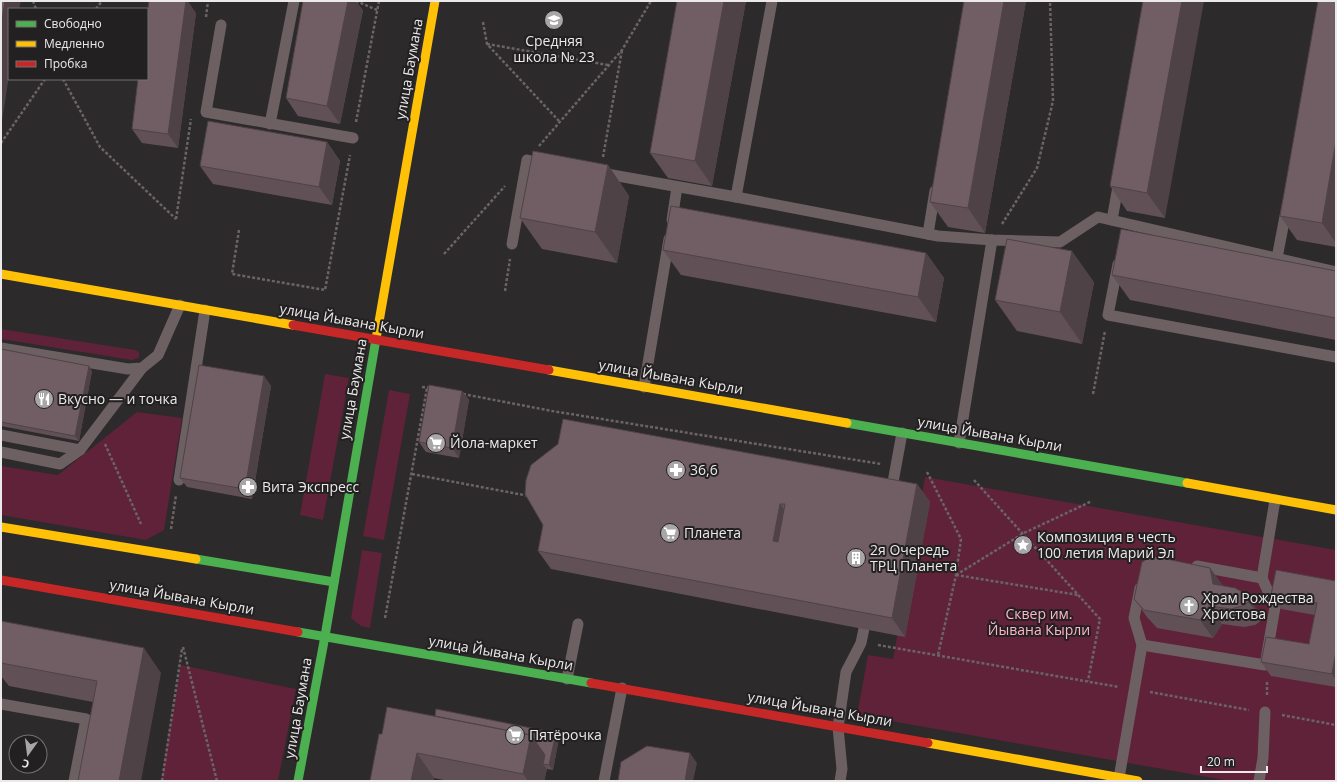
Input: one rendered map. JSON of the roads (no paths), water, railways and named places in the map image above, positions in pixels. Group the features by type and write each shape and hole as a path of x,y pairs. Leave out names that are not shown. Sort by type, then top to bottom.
{"main road":[{"name":"улица Баумана","path":"298,781 325,636 435,1"},
{"name":"улица Йывана Кырли","path":"1,274 376,339 1336,510"},
{"path":"1,527 334,582"},
{"name":"улица Йывана Кырли","path":"2,580 622,688 1138,781"}],"lane":[{"path":"270,124 294,1"},
{"path":"736,197 772,1"},
{"path":"222,25 206,112 353,138"},
{"path":"512,244 527,160 556,166"},
{"path":"596,173 736,197 928,234 992,240 1060,242 1098,217 1112,220 1124,227 1277,258 1336,272"},
{"path":"1112,220 1120,173"},
{"path":"928,234 937,180"},
{"path":"644,387 677,187"},
{"path":"1277,258 1288,196"},
{"path":"959,443 992,240"},
{"path":"1120,254 1108,315 1336,357"},
{"path":"1,452 60,464 80,450 142,368 158,355 180,305"},
{"path":"179,480 205,310"},
{"path":"1,348 128,369 142,368"},
{"path":"889,505 902,433"},
{"path":"1,435 80,450"},
{"path":"1142,645 1265,665 1275,607 1262,578 1275,500"},
{"path":"1184,564 1262,578"},
{"path":"1119,778 1142,645 1134,618 1142,578"},
{"path":"1,594 2,580"},
{"path":"840,781 842,769 838,727 846,672 862,643 869,606"},
{"path":"568,679 578,624"},
{"path":"604,781 622,688"},
{"path":"1,704 86,719 74,781"},
{"path":"1259,781 1263,758 1265,712"}],"place":[{"name":"Средняя школа № 23","path":"554,20"},
{"name":"Вкусно — и точка","path":"44,399"},
{"name":"Йола-маркет","path":"436,443"},
{"name":"36,6","path":"676,470"},
{"name":"Вита Экспресс","path":"248,487"},
{"name":"Планета","path":"670,533"},
{"name":"Композиция в честь 100 летия Марий Эл","path":"1023,545"},
{"name":"2я Очередь ТРЦ Планета","path":"856,558"},
{"name":"Храм Рождества Христова","path":"1189,606"},
{"name":"Пятёрочка","path":"515,735"}],"park label":[{"name":"Сквер им. Йывана Кырли","path":"1039,622"}]}
